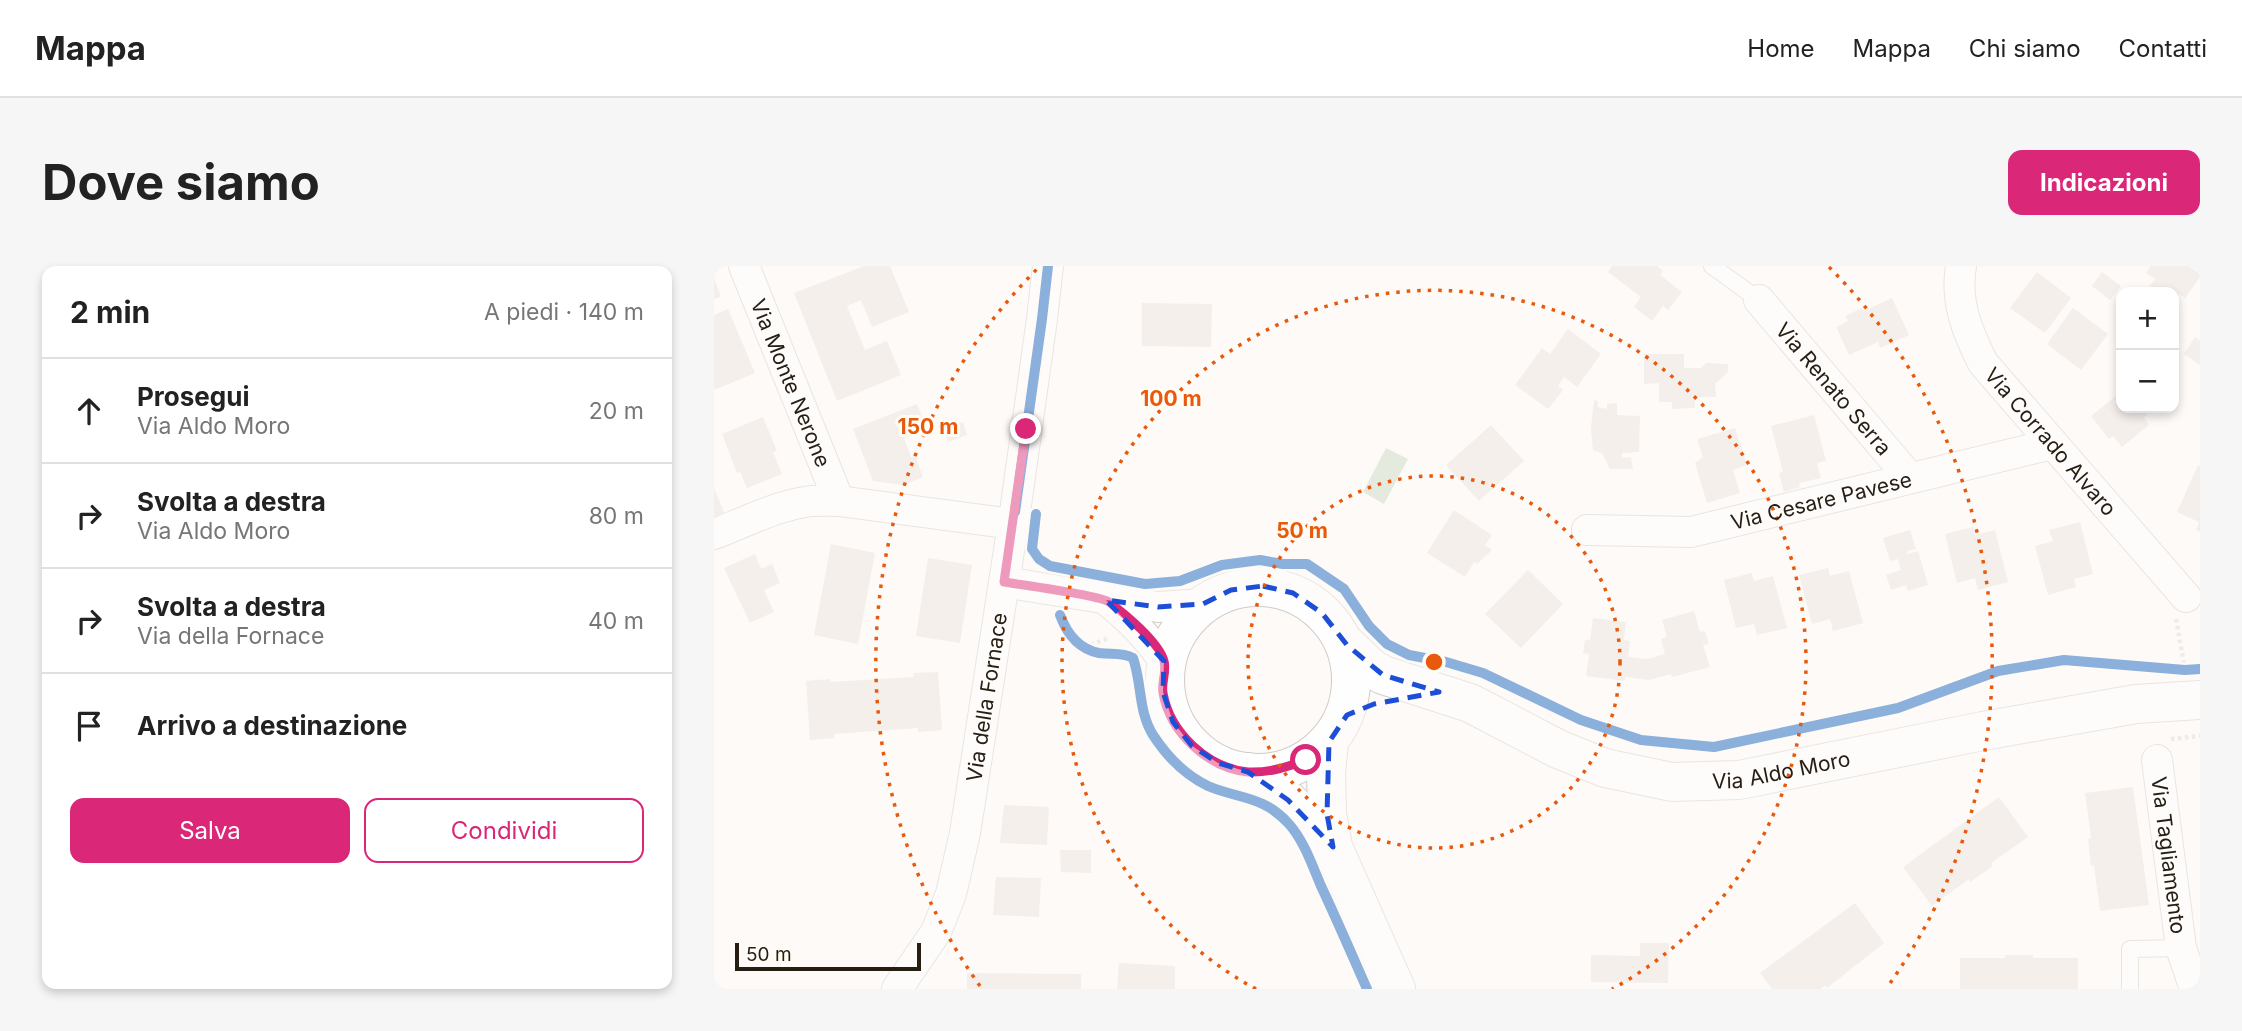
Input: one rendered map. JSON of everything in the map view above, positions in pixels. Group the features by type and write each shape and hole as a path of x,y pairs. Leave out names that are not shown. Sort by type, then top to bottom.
{"main road":[{"name":"Via Aldo Moro","path":"1332,847 1288,800 1248,772 1218,763 1192,746 1173,722 1163,692 1164,661 1178,629 1203,604 1231,590 1264,586 1293,593 1322,613 1348,645 1371,668 1383,675 1470,703 1558,749 1605,768 1672,782 1739,780 1983,730 2136,704 2189,680"},
{"name":"Via Aldo Moro","path":"1348,645 1354,666 1354,689 1338,728 1326,773 1327,814 1332,847 1396,989"},
{"name":"Via Aldo Moro","path":"1248,772 1278,770 1306,760 1338,728 1374,704 1439,692"}],"street":[{"name":"Via Monte Nerone","path":"744,266 839,501"},
{"name":"Via della Fornace","path":"897,989 936,932 951,894 965,833 1014,518 1048,266"},
{"name":"Via Corrado Alvaro","path":"1961,266 1958,283 1961,312 1966,331 1983,363 2186,597"},
{"name":"Via Renato Serra","path":"1759,300 1909,477"},
{"name":"Via Cesare Pavese","path":"1587,530 1691,532 2052,444"},
{"name":"Via Monte Nerone","path":"714,534 763,514 804,502 839,501 1014,518"},
{"name":"Via Aldo Moro","path":"1004,582 1158,607 1203,604"},
{"name":"Via Aldo Moro","path":"1106,600 1153,643 1164,661"},
{"name":"Via Tagliamento","path":"2157,760 2181,948 2195,989"}],"lane":[{"path":"1712,266 1759,300"},
{"path":"2130,989 2130,949 2181,948"}],"path":[{"path":"2186,597 2174,608 2189,680"},
{"path":"1073,639 1084,648 1099,653"},
{"path":"2189,680 2200,669"}],"highlighted area":[{"path":"1263,586 1293,593 1322,613 1347,645 1383,675 1439,692 1374,704 1347,715 1329,742 1327,814 1333,847 1288,800 1248,772 1218,763 1192,746 1173,722 1163,692 1164,661 1106,600 1158,607 1203,604 1231,590"}],"shaded area":[{"path":"1386,448 1408,459 1384,504 1363,492"}],"building":[{"path":"864,266 890,266 909,312 872,327 861,300 847,306 865,350 887,341 901,375 837,401 794,293"},
{"path":"1612,266 1657,266 1663,271 1660,275 1682,292 1668,310 1663,306 1652,321 1634,307 1641,297 1608,272"},
{"path":"2151,266 2189,266 2200,274 2200,277 2185,298 2179,294 2179,287 2149,287 2155,279 2146,273"},
{"path":"2037,272 2071,298 2045,333 2010,308"},
{"path":"2102,272 2121,286 2116,287 2116,292 2110,300 2092,286"},
{"path":"714,278 721,297 714,299"},
{"path":"1892,298 1909,335 1880,348 1878,342 1849,355 1836,327 1848,321 1845,316 1862,308 1864,311"},
{"path":"1142,303 1212,304 1211,347 1142,346"},
{"path":"2073,308 2108,334 2081,370 2047,344"},
{"path":"728,309 755,373 714,390 714,315"},
{"path":"1568,329 1601,354 1577,387 1564,377 1558,386 1563,390 1548,409 1515,385 1542,348 1550,354"},
{"path":"2195,337 2200,341 2200,365 2184,354"},
{"path":"1644,354 1684,354 1684,368 1701,368 1706,363 1728,364 1728,372 1715,384 1716,397 1695,397 1695,408 1672,409 1672,402 1659,402 1659,383 1644,384"},
{"path":"2116,396 2116,413 2148,413 2144,418 2149,425 2122,447 2113,436 2109,439 2091,416"},
{"path":"1594,400 1598,401 1598,407 1607,409 1607,404 1617,403 1617,415 1640,416 1639,452 1622,453 1622,458 1631,457 1633,469 1610,469 1602,453 1593,450 1591,428"},
{"path":"917,404 927,428 904,438 911,457 915,455 923,477 903,485 873,481 853,429"},
{"path":"1814,415 1826,461 1817,463 1821,478 1799,483 1800,487 1784,492 1779,473 1783,472 1771,426"},
{"path":"763,417 777,451 773,452 782,474 747,488 740,472 737,473 722,434"},
{"path":"963,422 967,435 948,442 944,428"},
{"path":"1491,425 1524,461 1479,501 1446,465"},
{"path":"1735,428 1747,465 1733,470 1740,493 1707,503 1695,463 1703,457 1697,439"},
{"path":"2198,465 2200,532 2196,530 2199,522 2177,512"},
{"path":"714,488 728,522 719,526 714,514"},
{"path":"1454,510 1492,535 1485,545 1492,550 1477,564 1474,562 1465,577 1427,553"},
{"path":"2080,522 2093,574 2074,579 2076,587 2048,595 2035,546 2053,541 2049,530"},
{"path":"1973,527 1975,535 1995,530 2008,582 1978,590 1975,578 1957,583 1945,534"},
{"path":"1910,530 1916,549 1907,551 1908,554 1918,551 1928,585 1908,591 1906,585 1891,590 1886,575 1901,570 1898,559 1890,561 1883,538"},
{"path":"831,544 875,553 858,644 814,635"},
{"path":"755,554 761,569 772,564 780,583 764,590 774,612 750,623 724,568"},
{"path":"928,558 972,565 960,643 916,636"},
{"path":"1828,568 1830,576 1849,571 1863,623 1833,631 1830,619 1812,624 1799,575"},
{"path":"1528,570 1563,604 1521,648 1485,614"},
{"path":"1752,573 1754,581 1773,576 1787,628 1757,635 1754,624 1736,628 1724,580"},
{"path":"1694,611 1700,632 1705,631 1709,644 1703,645 1710,667 1649,680 1625,677 1625,681 1586,676 1589,654 1583,653 1585,640 1590,640 1593,618 1626,622 1624,640 1630,641 1628,657 1647,659 1665,654 1661,639 1667,637 1662,620"},
{"path":"938,672 942,730 918,732 918,728 834,734 834,738 810,740 806,681 914,677 913,673"},
{"path":"2133,787 2149,905 2100,911 2094,865 2091,866 2088,839 2091,838 2085,793"},
{"path":"1999,797 2028,837 1991,863 1993,866 1970,882 1969,879 1932,906 1903,867"},
{"path":"1004,805 1049,807 1047,845 1000,843"},
{"path":"1060,850 1091,850 1091,873 1061,872"},
{"path":"996,877 1041,878 1039,917 993,915"},
{"path":"1855,903 1884,943 1827,988 1825,985 1821,989 1772,989 1760,973"},
{"path":"1640,943 1669,943 1668,983 1591,982 1591,955 1640,956"},
{"path":"2005,955 2078,958 2078,989 1960,989 1960,958 2005,958"},
{"path":"1119,963 1175,966 1175,989 1117,989"},
{"path":"967,973 1081,974 1081,989 967,989"}],"cycle path":[{"path":"1015,512 1048,266"},
{"path":"1036,514 1032,549 1039,559 1050,566 1145,584 1180,581 1222,565 1260,560 1307,564 1344,589 1369,626 1387,644 1409,655 1483,673 1581,720 1641,740 1714,747 1898,708 1998,671 2064,660 2200,669"},
{"path":"1060,615 1070,634 1085,648 1133,658 1148,726 1177,764 1208,786 1270,808 1289,824 1307,854 1367,989"}],"route":[{"path":"1026,429 1004,582 1106,600 1132,621 1153,643 1164,661 1163,692 1173,722 1192,746 1218,763 1248,772 1278,770 1306,760"}]}
